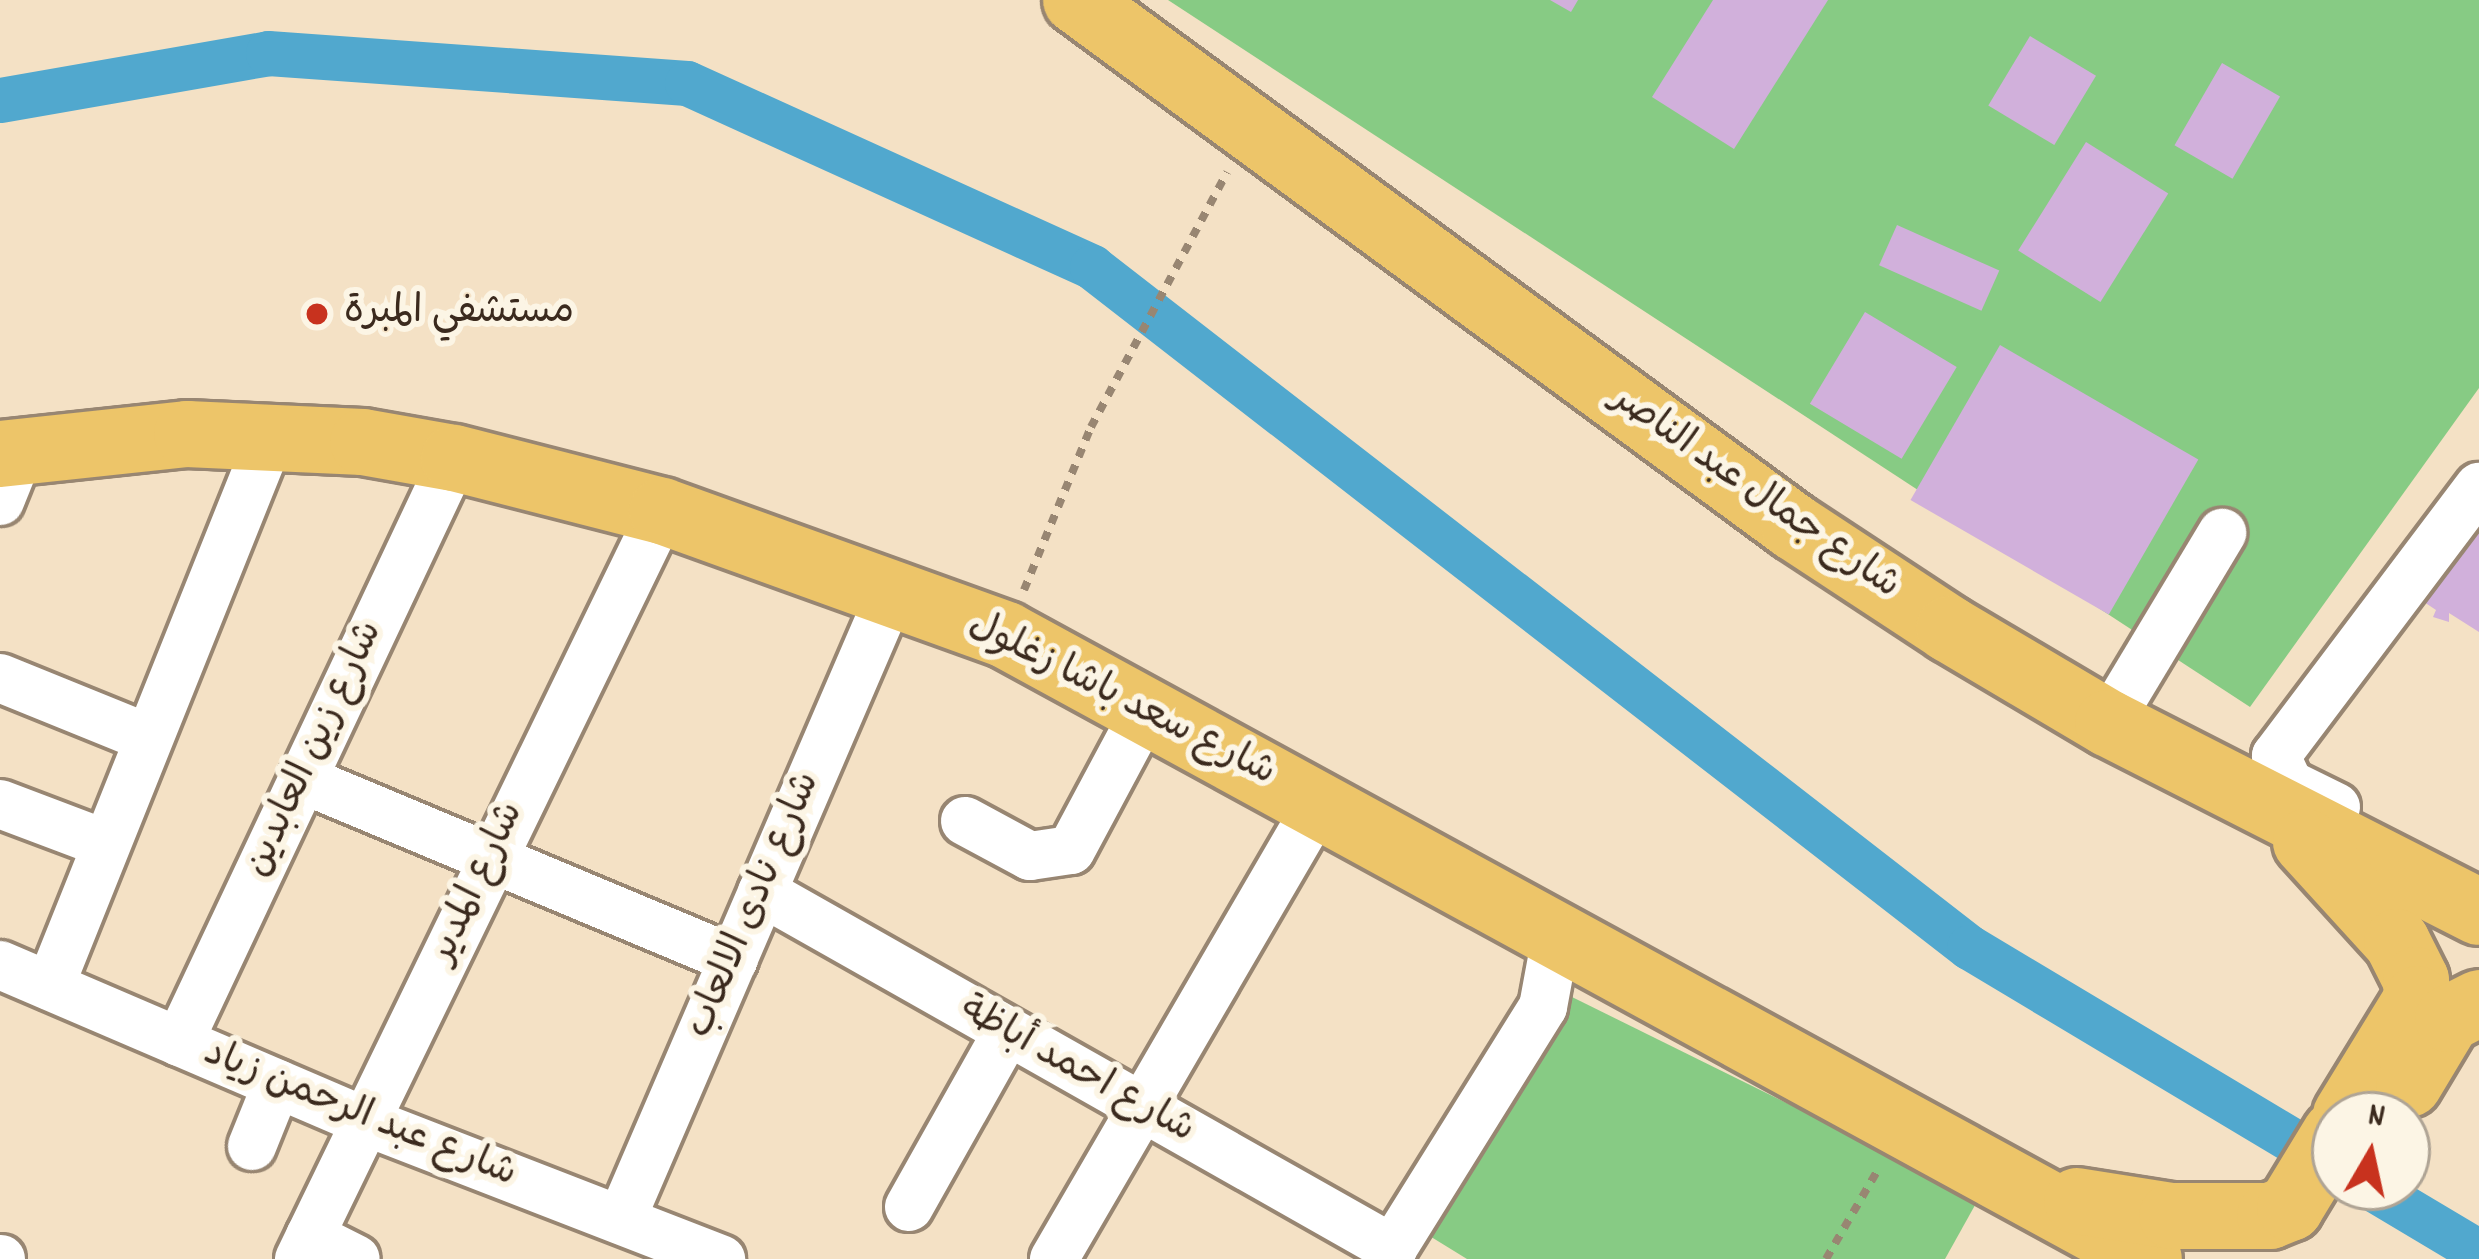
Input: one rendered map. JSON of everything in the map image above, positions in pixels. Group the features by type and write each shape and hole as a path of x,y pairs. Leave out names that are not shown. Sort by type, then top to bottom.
{"highway":[{"name":"شارع جمال عبد الناصر","path":"1076,0 1794,527 2108,723 2479,912"},
{"name":"شارع سعد باشا زغلول","path":"7,468 271,435 454,458 662,511 1006,635 1148,706 1556,937 2149,1259"},
{"path":"2279,812 2397,942 2448,1007"},
{"path":"2369,1091 2448,1007"},
{"path":"2403,1091 2448,1007"},
{"path":"2030,1194 2219,1218 2313,1223"}],"street":[{"path":"50,986 145,737 271,435"},
{"name":"شارع زين العابدين","path":"179,1042 454,458"},
{"path":"2479,487 2276,756 2289,784 2479,877"},
{"name":"شارع المدير","path":"305,1247 490,857 662,511"},
{"path":"2108,723 2222,533"},
{"name":"شارع نادى الالعاب","path":"621,1220 891,593"},
{"path":"0,678 145,737"},
{"path":"965,821 1030,856 1071,850 1148,706"},
{"path":"302,779 734,960"},
{"path":"1054,1259 1319,803"},
{"path":"0,804 104,843"},
{"name":"شارع احمد أباظة","path":"762,892 1389,1254"},
{"path":"1389,1254 1544,1007 1556,937"},
{"name":"شارع عبد الرحمن زياد","path":"0,965 367,1122 722,1259"},
{"path":"910,1207 1006,1034"},
{"path":"252,1146 277,1084"},
{"path":"305,1247 356,1259"}],"path":[{"path":"1006,635 1091,427 1203,213"},
{"path":"1826,1259 1904,1125"}],"green space":[{"path":"1168,0 2479,0 2479,388 2250,707"},
{"path":"1572,997 1979,1198 1945,1259 1467,1259 1428,1235"}],"building":[{"path":"1550,0 1578,0 1571,12"},
{"path":"1713,0 1828,0 1734,149 1652,97"},
{"path":"2030,36 2096,76 2054,145 1988,105"},
{"path":"2222,63 2280,96 2233,179 2174,145"},
{"path":"2086,142 2168,193 2100,302 2018,251"},
{"path":"1897,225 1999,271 1981,311 1879,265"},
{"path":"1865,312 1957,367 1902,459 1810,404"},
{"path":"2000,345 2198,459 2109,615 1910,500"},
{"path":"2465,524 2479,533 2479,632 2449,613 2449,622 2433,617 2436,610 2415,596"}],"waterway":[{"path":"0,100 268,53 687,83 1092,267 1969,947 2311,1152"},
{"path":"2410,1211 2479,1252"}],"place":[{"name":"مستشفي المبرة","path":"317,314"}]}
